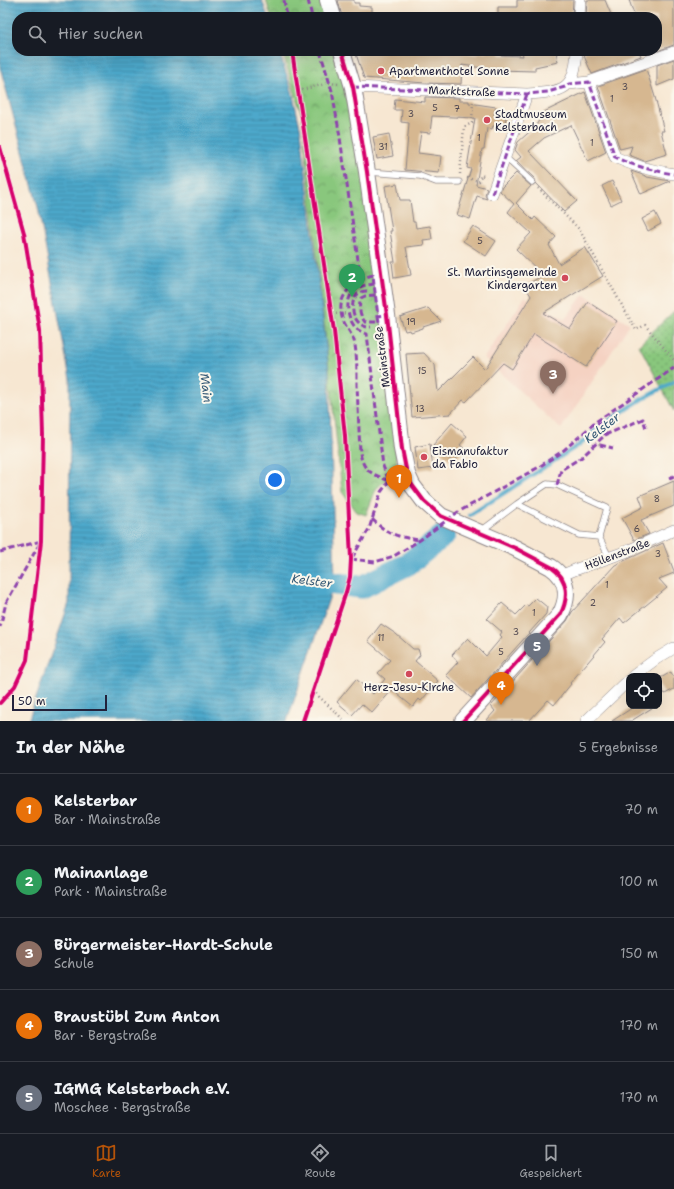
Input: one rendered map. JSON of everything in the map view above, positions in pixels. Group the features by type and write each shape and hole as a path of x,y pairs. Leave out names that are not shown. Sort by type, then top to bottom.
{"street":[{"path":"328,0 332,12"},
{"path":"579,12 580,0"},
{"name":"Marktstraße","path":"352,87 527,94 548,92 565,87 569,84 589,82 674,52"},
{"name":"Mainstraße","path":"343,56 352,87 367,172 387,315 402,449 407,474 412,485 424,501 441,516 515,548 551,567 560,576"},
{"path":"569,84 574,73 576,56"},
{"path":"589,82 615,157 657,171 674,174"},
{"path":"492,194 527,94"},
{"name":"Höllenstraße","path":"560,576 625,552 674,530"},
{"path":"463,721 560,615 565,605 567,593 565,584 560,576"},
{"path":"637,673 656,659 673,650"},
{"path":"586,721 626,683"}],"lane":[{"path":"505,157 532,182"},
{"path":"367,172 420,176 436,182 459,182"},
{"path":"479,532 547,484 557,485 607,508 599,537 610,557"},
{"path":"517,504 579,535 599,537"}],"path":[{"path":"298,91 329,82"},
{"path":"459,182 464,127 472,123 473,92"},
{"path":"459,182 465,178 479,181 481,175 496,181"},
{"path":"532,182 579,229 636,330 645,325 674,360"},
{"path":"332,314 348,312"},
{"path":"313,691 345,721"}],"shaded area":[{"path":"584,294 630,324 561,429 484,358 525,297 565,319"}],"green space":[{"path":"266,0 323,0 326,12 270,12"},
{"path":"284,56 337,56 365,174 394,399 397,469 376,489 366,515 357,512 342,492 302,116"},
{"path":"674,311 674,411 639,345"}],"water":[{"name":"Main","path":"0,0 262,0 266,12 12,12 12,56 281,56 292,91 301,131 329,371 335,581 287,721 28,721 69,603 70,379 38,207 0,67"}],"building":[{"path":"338,0 354,0 354,3 359,3 359,6 372,7 372,12 341,12"},
{"path":"517,0 573,0 572,12 498,12 498,7 517,7"},
{"path":"587,0 605,0 610,12 586,12"},
{"path":"629,0 674,0 674,45 662,49 662,12 633,12"},
{"path":"357,56 557,56 558,62 535,67 535,71 496,70 462,65 461,84 425,83 364,78"},
{"path":"584,56 641,56 592,74"},
{"path":"674,59 674,79 657,86 657,65"},
{"path":"646,69 664,131 661,131 667,154 644,161 629,155 632,146 620,149 598,86"},
{"path":"585,92 606,152 588,161 571,125 544,138 529,151 577,201 564,212 536,183 535,179 516,161 521,157 515,150 518,142 535,127 544,112"},
{"path":"425,97 459,98 459,101 469,101 469,103 496,107 494,115 506,117 504,128 493,126 492,129 487,128 476,185 487,188 485,195 487,199 477,196 470,219 457,215 471,169 467,168 475,118 432,116 430,133 421,132 418,153 441,156 439,173 405,170 409,123 401,122 402,110 394,110 395,99 425,102"},
{"path":"389,134 393,156 377,159 373,137"},
{"path":"631,171 647,177 670,181 641,194"},
{"path":"516,173 531,186 516,203 533,220 535,217 556,237 549,245 559,264 585,247 603,276 543,313 570,329 588,302 617,321 586,367 534,334 512,369 503,363 466,402 463,400 450,414 412,417 406,354 424,353 435,365 438,392 473,357 485,369 531,296 525,286 543,275 516,249 531,233 508,212 514,204 500,191"},
{"path":"612,181 621,200 611,205 602,186"},
{"path":"397,184 400,200 410,200 413,222 415,222 416,228 430,226 432,239 423,240 424,245 406,247 411,275 394,278 392,262 395,262 390,231 392,231 385,186"},
{"path":"655,212 661,224 648,231 642,219"},
{"path":"473,226 496,241 486,256 463,241"},
{"path":"428,308 441,321 411,332 410,330 405,331 400,317"},
{"path":"452,423 467,436 460,445 465,449 453,462 433,445"},
{"name":"Eismanufaktur da Fabio","path":"430,444 433,468 418,470 415,447"},
{"path":"674,481 674,506 641,520 649,534 634,540 622,518 643,507 639,496"},
{"path":"663,543 674,571 674,573 659,579 667,588 624,623 620,618 602,639 605,642 570,683 571,684 554,705 548,700 529,721 486,721 495,711 491,706 567,621 572,612 615,565"},
{"path":"536,598 547,607 546,614 471,698 446,675 458,662 452,655 468,638 486,656 502,637 500,635 502,632 487,619 502,603 516,615"},
{"path":"381,624 396,634 413,649 418,649 420,655 415,661 438,681 421,701 419,699 413,707 392,690 372,713 362,704 352,715 337,702 356,679 373,694 385,679 378,673 390,660 368,641"},
{"path":"671,672 674,678 674,689 665,694 662,690 662,677"},
{"path":"630,709 650,709 631,721 612,721"}],"waterway":[{"name":"Kelster","path":"470,515 579,445 599,427 642,399 674,382"},
{"name":"Kelster","path":"304,580 362,587 408,564 444,535"}],"marked path":[{"path":"284,0 286,12"},
{"path":"308,0 311,12"},
{"path":"322,56 332,91 361,280"},
{"path":"353,87 527,94 548,92 565,87 569,84 589,82 615,157 644,168 674,174"},
{"path":"492,194 527,94"},
{"path":"374,284 373,275 362,279 352,286 342,300 341,312 355,345 360,453 366,469 389,481 383,466 367,334 358,330 351,320 348,308 350,297 358,288 374,284 378,316 387,315"},
{"path":"367,291 356,295 353,312 359,323 364,326 371,327"},
{"path":"375,295 361,298 360,311 365,322 379,322 378,316"},
{"path":"351,559 375,562 394,556 420,540 458,512 539,467 564,450 597,421 674,368"},
{"path":"605,435 643,419 646,428"},
{"path":"557,485 561,470 582,457 605,435 597,421"},
{"path":"600,445 613,448"},
{"path":"352,558 369,529 381,492 389,481 398,476 407,474"},
{"path":"669,478 674,476"},
{"path":"372,519 388,532 405,538 420,540"},
{"path":"0,552 41,541 6,603 0,627"}],"cycle path":[{"path":"293,56 334,331 345,436 351,559 350,577 346,592 303,721"},
{"path":"344,56 353,87 367,172 387,315 402,449 407,474 412,485 424,501 441,516 515,548 551,567 561,577 566,589 565,602 560,615 463,721"},
{"path":"0,147 24,233 40,330 43,435 41,541 27,660 15,686 0,703"}],"place":[{"name":"Apartmenthotel Sonne","path":"381,71"},
{"name":"Stadtmuseum Kelsterbach","path":"487,120"},
{"name":"St. Martinsgemeinde Kindergarten","path":"565,278"},
{"name":"Mainanlage","path":"352,297"},
{"name":"Bürgermeister-Hardt-Schule","path":"553,394"},
{"name":"Eismanufaktur da Fabio","path":"424,457"},
{"name":"Kelsterbar","path":"399,498"},
{"name":"IGMG Kelsterbach e.V.","path":"537,666"},
{"name":"Herz-Jesu-Kirche","path":"409,674"},
{"name":"Braustübl Zum Anton","path":"501,705"}]}
